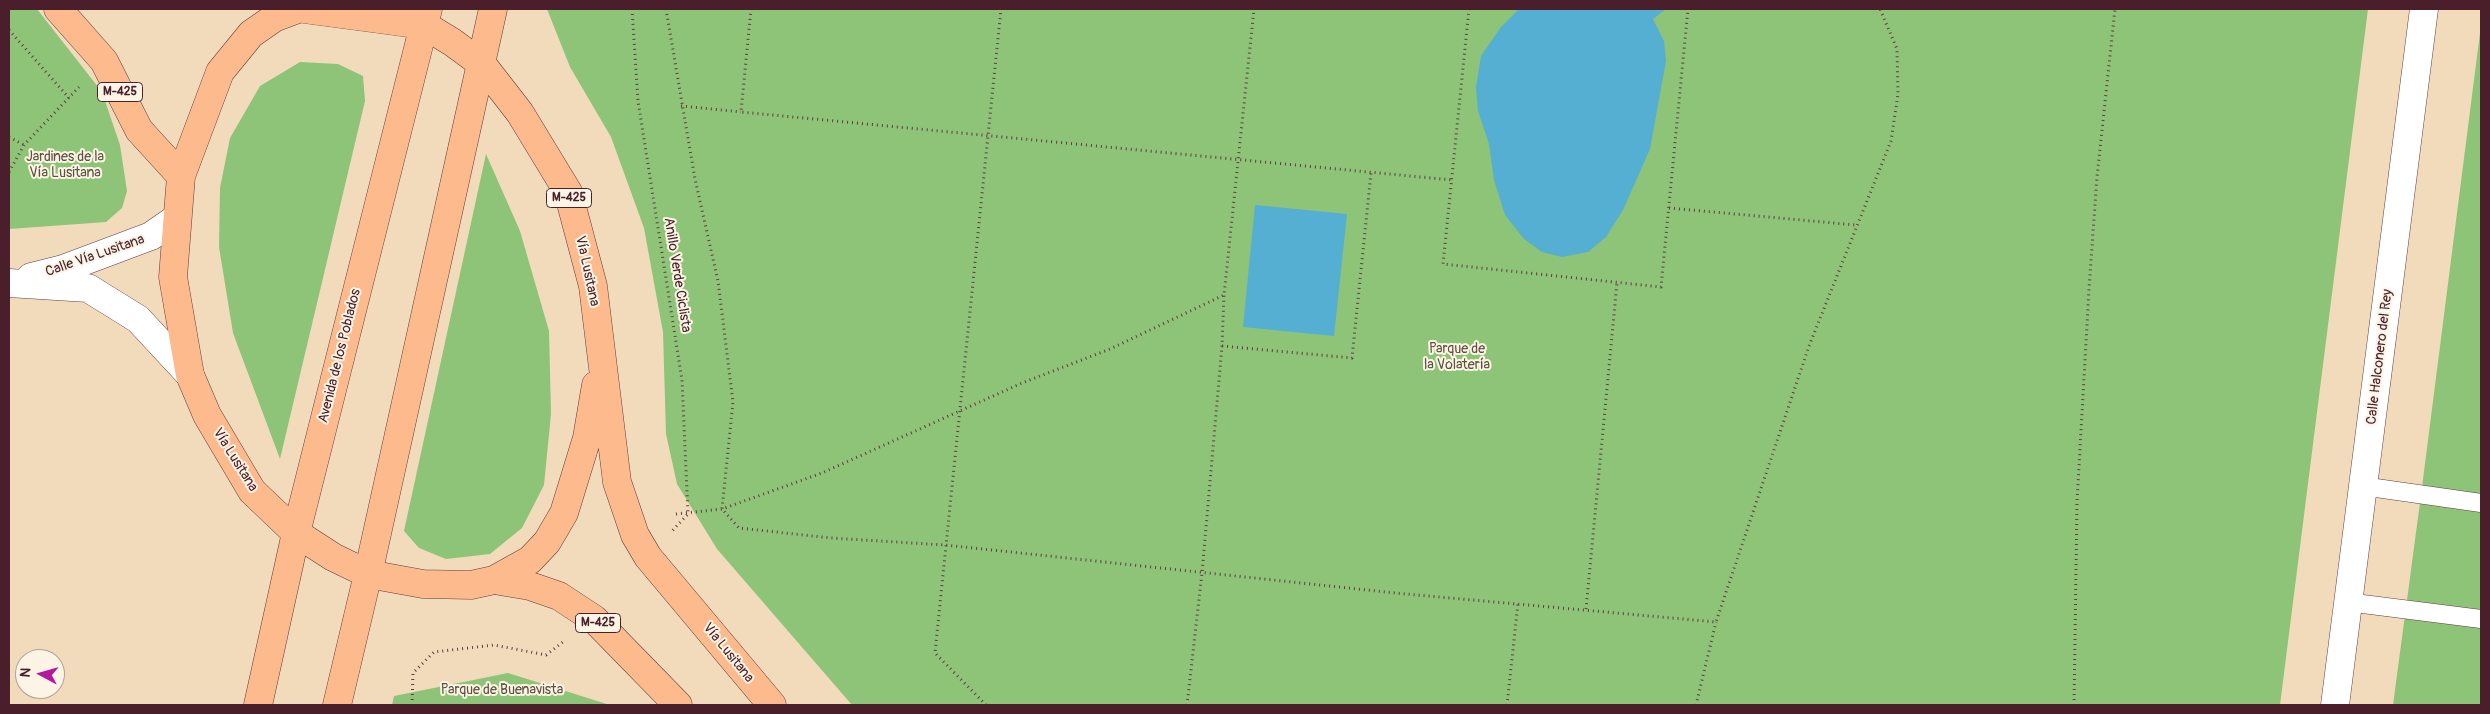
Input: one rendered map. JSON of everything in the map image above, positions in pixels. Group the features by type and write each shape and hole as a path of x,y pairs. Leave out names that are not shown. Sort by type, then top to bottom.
{"main road":[{"name":"M-425","path":"58,9 104,61 139,130 181,176"},
{"name":"Vía Lusitana","path":"298,9 274,18 251,34 220,72 181,176 173,277 190,375 208,415 252,491 296,533 368,574 423,584 471,585 494,580 530,586 559,596 594,619 678,705"},
{"name":"Vía Lusitana","path":"304,9 426,17 452,42 482,64 520,113 568,192 593,286 617,482 635,535 648,557 765,697"},
{"path":"336,705 368,574 493,9"},
{"name":"Avenida de los Poblados","path":"258,705 296,533 426,17"},
{"name":"M-425","path":"494,580 530,560 548,542 564,513 587,438 601,354"}],"street":[{"name":"Calle Halconero del Rey","path":"2335,705 2424,9"},
{"name":"Calle Vía Lusitana","path":"9,283 63,269 117,250 151,236 177,218"},
{"name":"Calle Vía Lusitana","path":"9,283 88,288 138,319 190,375"}],"lane":[{"path":"2362,486 2481,503"},
{"path":"2347,602 2481,619"}],"path":[{"name":"Anillo Verde Ciclista","path":"632,9 638,101 682,380 688,514"},
{"path":"666,9 694,179 718,282 733,402 722,509 739,528 831,538 945,545 1202,573 1716,622"},
{"path":"741,112 751,9"},
{"path":"986,705 935,652 1001,9"},
{"path":"1187,705 1202,573 1222,346 1224,294 1254,9"},
{"path":"1469,9 1443,264 1661,287 1688,9"},
{"path":"1696,705 1716,622 1809,346 1891,141 1898,94 1897,49 1880,9"},
{"path":"2074,705 2077,502 2089,288 2097,177 2115,9"},
{"path":"9,30 68,98"},
{"path":"9,172 24,145 84,82"},
{"path":"681,106 1239,159 1370,174 1452,180"},
{"path":"9,137 24,145"},
{"path":"1222,346 1352,358 1370,174"},
{"path":"1669,208 1856,225"},
{"path":"1586,609 1617,283"},
{"path":"676,514 722,509 822,473 1022,383 1110,349 1224,294"},
{"path":"666,536 688,514"},
{"path":"1507,705 1518,604"},
{"path":"412,705 413,673 434,652 494,645 546,655 563,642"}],"green space":[{"name":"Jardines de la Vía Lusitana","path":"9,9 37,9 102,92 120,145 127,191 122,208 106,222 9,229"},
{"name":"Parque de la Volatería","path":"547,9 2368,9 2280,705 852,705 717,549 677,484 666,434 663,332 644,228 611,137 570,67"},
{"path":"2481,25 2481,705 2393,705 2421,495"},
{"path":"300,62 338,64 363,76 365,101 280,459 233,333 219,247 220,188 230,138 260,86"},
{"path":"486,154 520,231 549,331 551,414 544,485 522,528 490,554 446,559 419,548 404,531"},
{"name":"Parque de Buenavista","path":"508,673 610,705 392,705 394,696"}],"water":[{"path":"1519,9 1666,9 1653,19 1664,41 1666,61 1650,149 1623,210 1606,237 1588,252 1562,257 1542,252 1524,239 1505,215 1494,180 1489,144 1478,111 1476,87 1481,56 1501,27"},
{"path":"1255,205 1347,214 1334,336 1243,327"}]}
